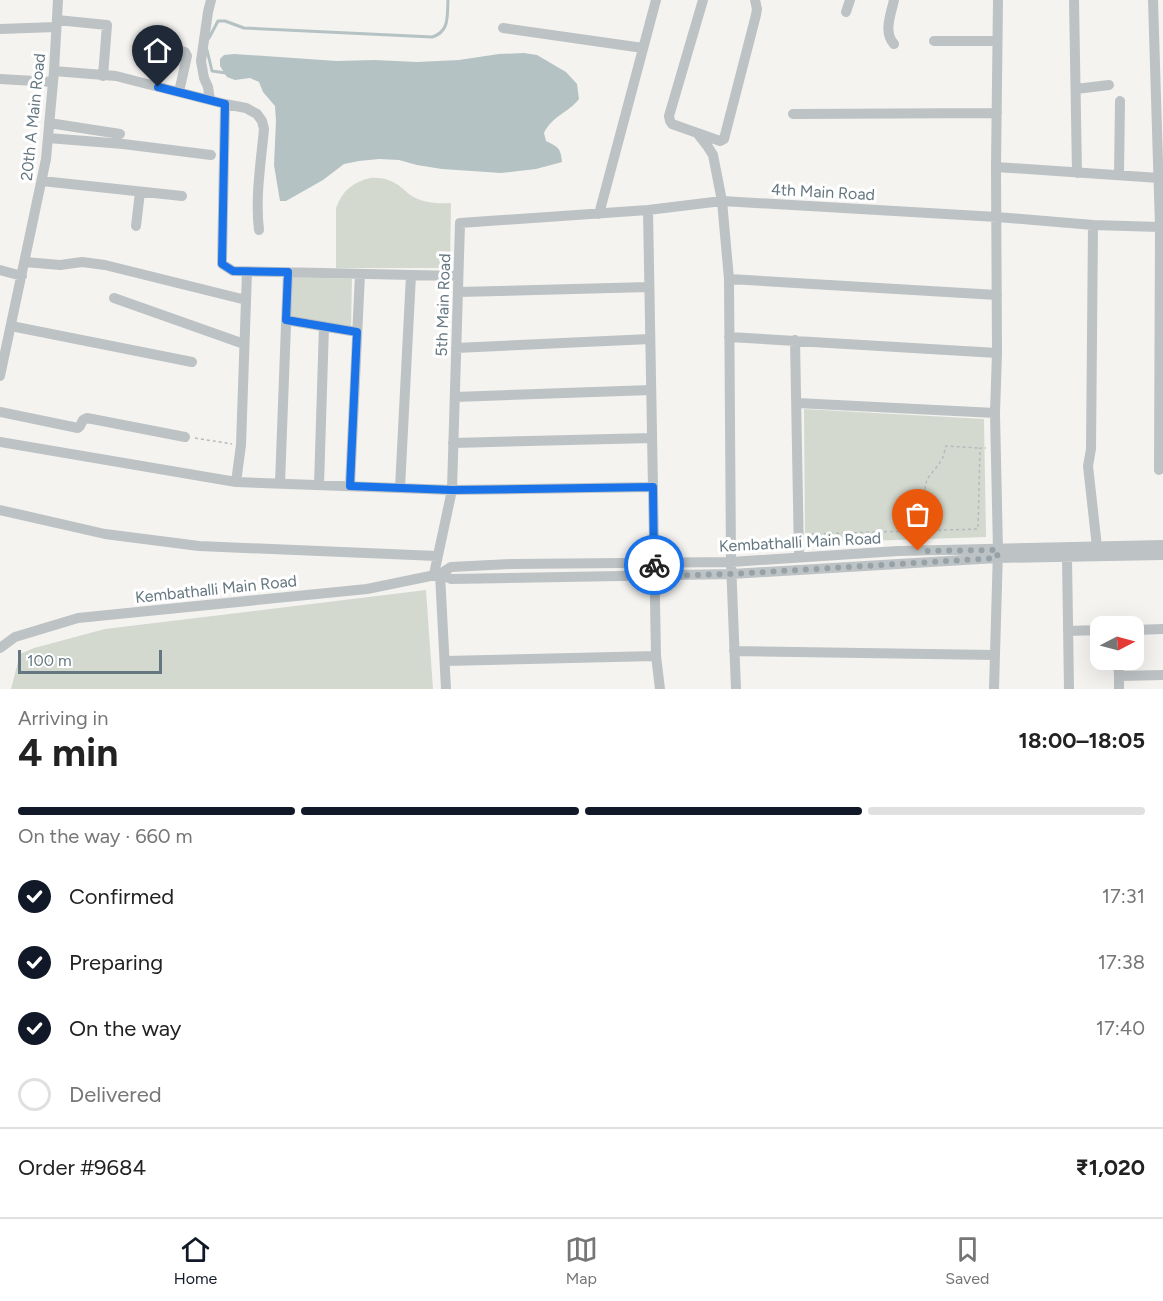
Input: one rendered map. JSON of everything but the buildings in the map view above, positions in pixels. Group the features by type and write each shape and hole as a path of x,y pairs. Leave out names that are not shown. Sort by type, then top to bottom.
{"street":[{"name":"20th A Main Road","path":"0,376 7,332 22,276 46,159 58,0"},
{"path":"210,100 201,61 207,12 211,0"},
{"path":"599,214 656,0"},
{"path":"703,0 669,116 672,124 720,141 723,140 756,15 755,0"},
{"path":"846,12 850,0"},
{"path":"894,0 888,32 894,44"},
{"path":"994,689 998,554 995,413 998,0"},
{"path":"1074,0 1077,173"},
{"path":"1153,0 1160,227 1159,470"},
{"path":"0,29 56,23 107,25 104,76"},
{"path":"503,28 643,48"},
{"path":"934,41 997,41"},
{"path":"142,42 185,52 187,56 179,92"},
{"path":"0,79 116,76 246,108 257,114 264,129 258,197 259,230"},
{"path":"1076,89 1109,85"},
{"path":"1119,175 1120,101"},
{"path":"225,104 222,264 233,271 247,272 458,276"},
{"path":"793,114 997,113"},
{"path":"49,123 120,134"},
{"path":"697,133 713,155 722,201 729,279 731,562 736,689"},
{"path":"48,138 211,154"},
{"path":"996,167 1159,178"},
{"path":"42,181 182,196"},
{"path":"136,226 140,192"},
{"name":"4th Main Road","path":"648,210 722,201 1093,225 1160,227"},
{"path":"648,210 656,656 660,689"},
{"name":"5th Main Road","path":"446,689 437,556 452,490 460,223 648,210"},
{"path":"1093,225 1091,449 1088,466 1098,547"},
{"path":"25,262 60,265 82,262 246,300"},
{"path":"0,270 22,276"},
{"path":"236,482 241,445 247,272"},
{"path":"280,483 288,272"},
{"path":"350,486 360,274"},
{"path":"400,488 411,275"},
{"path":"729,279 997,295"},
{"path":"458,292 649,286"},
{"path":"114,298 244,344"},
{"path":"286,320 357,332"},
{"path":"319,484 324,326"},
{"path":"7,332 192,362"},
{"path":"729,337 997,354"},
{"path":"456,348 650,339"},
{"path":"795,340 799,557"},
{"path":"455,397 651,390"},
{"path":"797,403 995,413"},
{"path":"0,412 78,428 87,418 185,437"},
{"path":"453,442 652,438"},
{"path":"0,441 236,482 452,490 653,487"},
{"path":"0,510 105,534 199,546 437,556"},
{"name":"Kembathalli Main Road","path":"437,574 451,579 732,574 1098,547 1163,545"},
{"name":"Kembathalli Main Road","path":"0,648 15,637 78,618 367,589 437,574 451,567 512,564 731,562 898,551 1067,558 1163,555"},
{"path":"1067,558 1069,689"},
{"path":"1144,630 1163,629"},
{"path":"1068,631 1090,630"},
{"path":"734,651 995,655"},
{"path":"445,661 656,656"},
{"path":"1119,670 1119,689"},
{"path":"1119,676 1163,675"}],"path":[{"path":"185,437 241,445"},
{"path":"929,507 925,488 927,479 939,464 946,446 996,448"},
{"path":"812,534 978,529 980,448"}],"shaded area":[{"path":"524,53 537,55 566,72 577,84 579,99 556,118 544,133 546,141 560,151 562,162 536,169 501,173 442,169 399,160 359,161 344,164 323,180 286,201 280,201 274,165 275,106 263,92 259,82 250,78 235,80 227,77 220,66 220,59 224,55 234,54 337,61 417,62"},
{"path":"370,178 391,181 424,201 451,203 450,268 336,268 336,208 341,197 349,188"},
{"path":"291,277 352,279 351,329 289,316"},
{"path":"804,409 984,419 986,537 805,543"},
{"path":"426,590 433,689 11,689 20,654 34,648 105,629"}],"waterway":[{"path":"209,38 218,21 225,21 244,28 432,37 438,35 445,27 448,0"},
{"path":"207,50 212,71 226,73"}],"way so far":[{"path":"654,565 655,576 732,574 997,558 998,550 918,551"}],"route":[{"path":"158,87 225,104 222,264 233,271 288,272 286,320 357,332 350,486 452,490 653,487 654,565"}]}
